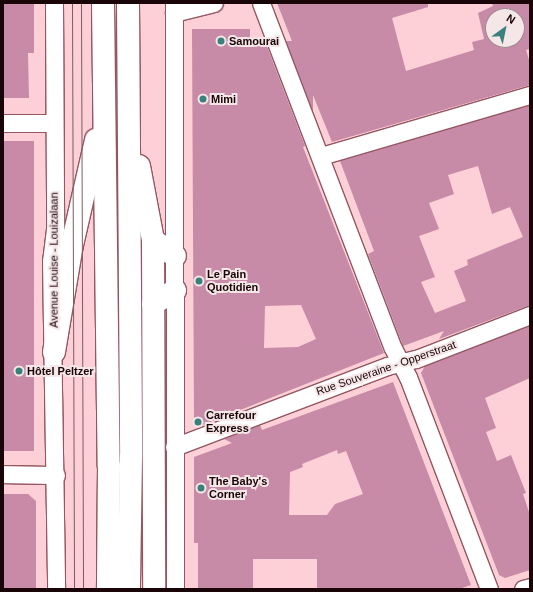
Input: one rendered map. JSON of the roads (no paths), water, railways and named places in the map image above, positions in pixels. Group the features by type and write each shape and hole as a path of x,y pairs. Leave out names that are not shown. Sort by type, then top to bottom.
{"highway":[{"path":"103,3 109,466 108,589"},
{"path":"128,3 131,449 129,589"},
{"path":"54,352 72,245 104,106"},
{"path":"128,108 153,240 154,589"},
{"path":"153,240 175,256"},
{"path":"153,304 175,290"}],"street":[{"name":"Avenue Louise - Louizalaan","path":"54,3 53,123 55,229 52,261 56,475 56,589"},
{"path":"175,589 174,8 214,3"},
{"path":"261,3 393,348 401,362 489,589"},
{"path":"320,156 530,95"},
{"path":"3,122 53,123"},
{"name":"Rue Souveraine - Opperstraat","path":"174,447 387,366 416,360 530,315"},
{"path":"3,474 56,475"},
{"path":"523,589 530,587"}],"tram line":[{"path":"72,3 74,589"},
{"path":"81,3 83,589"}],"place":[{"name":"Samourai","path":"221,41"},
{"name":"Mimi","path":"203,99"},
{"name":"Le Pain Quotidien","path":"199,281"},
{"name":"Hôtel Peltzer","path":"19,371"},
{"name":"Carrefour Express","path":"198,422"},
{"name":"The Baby's Corner","path":"201,488"}]}
